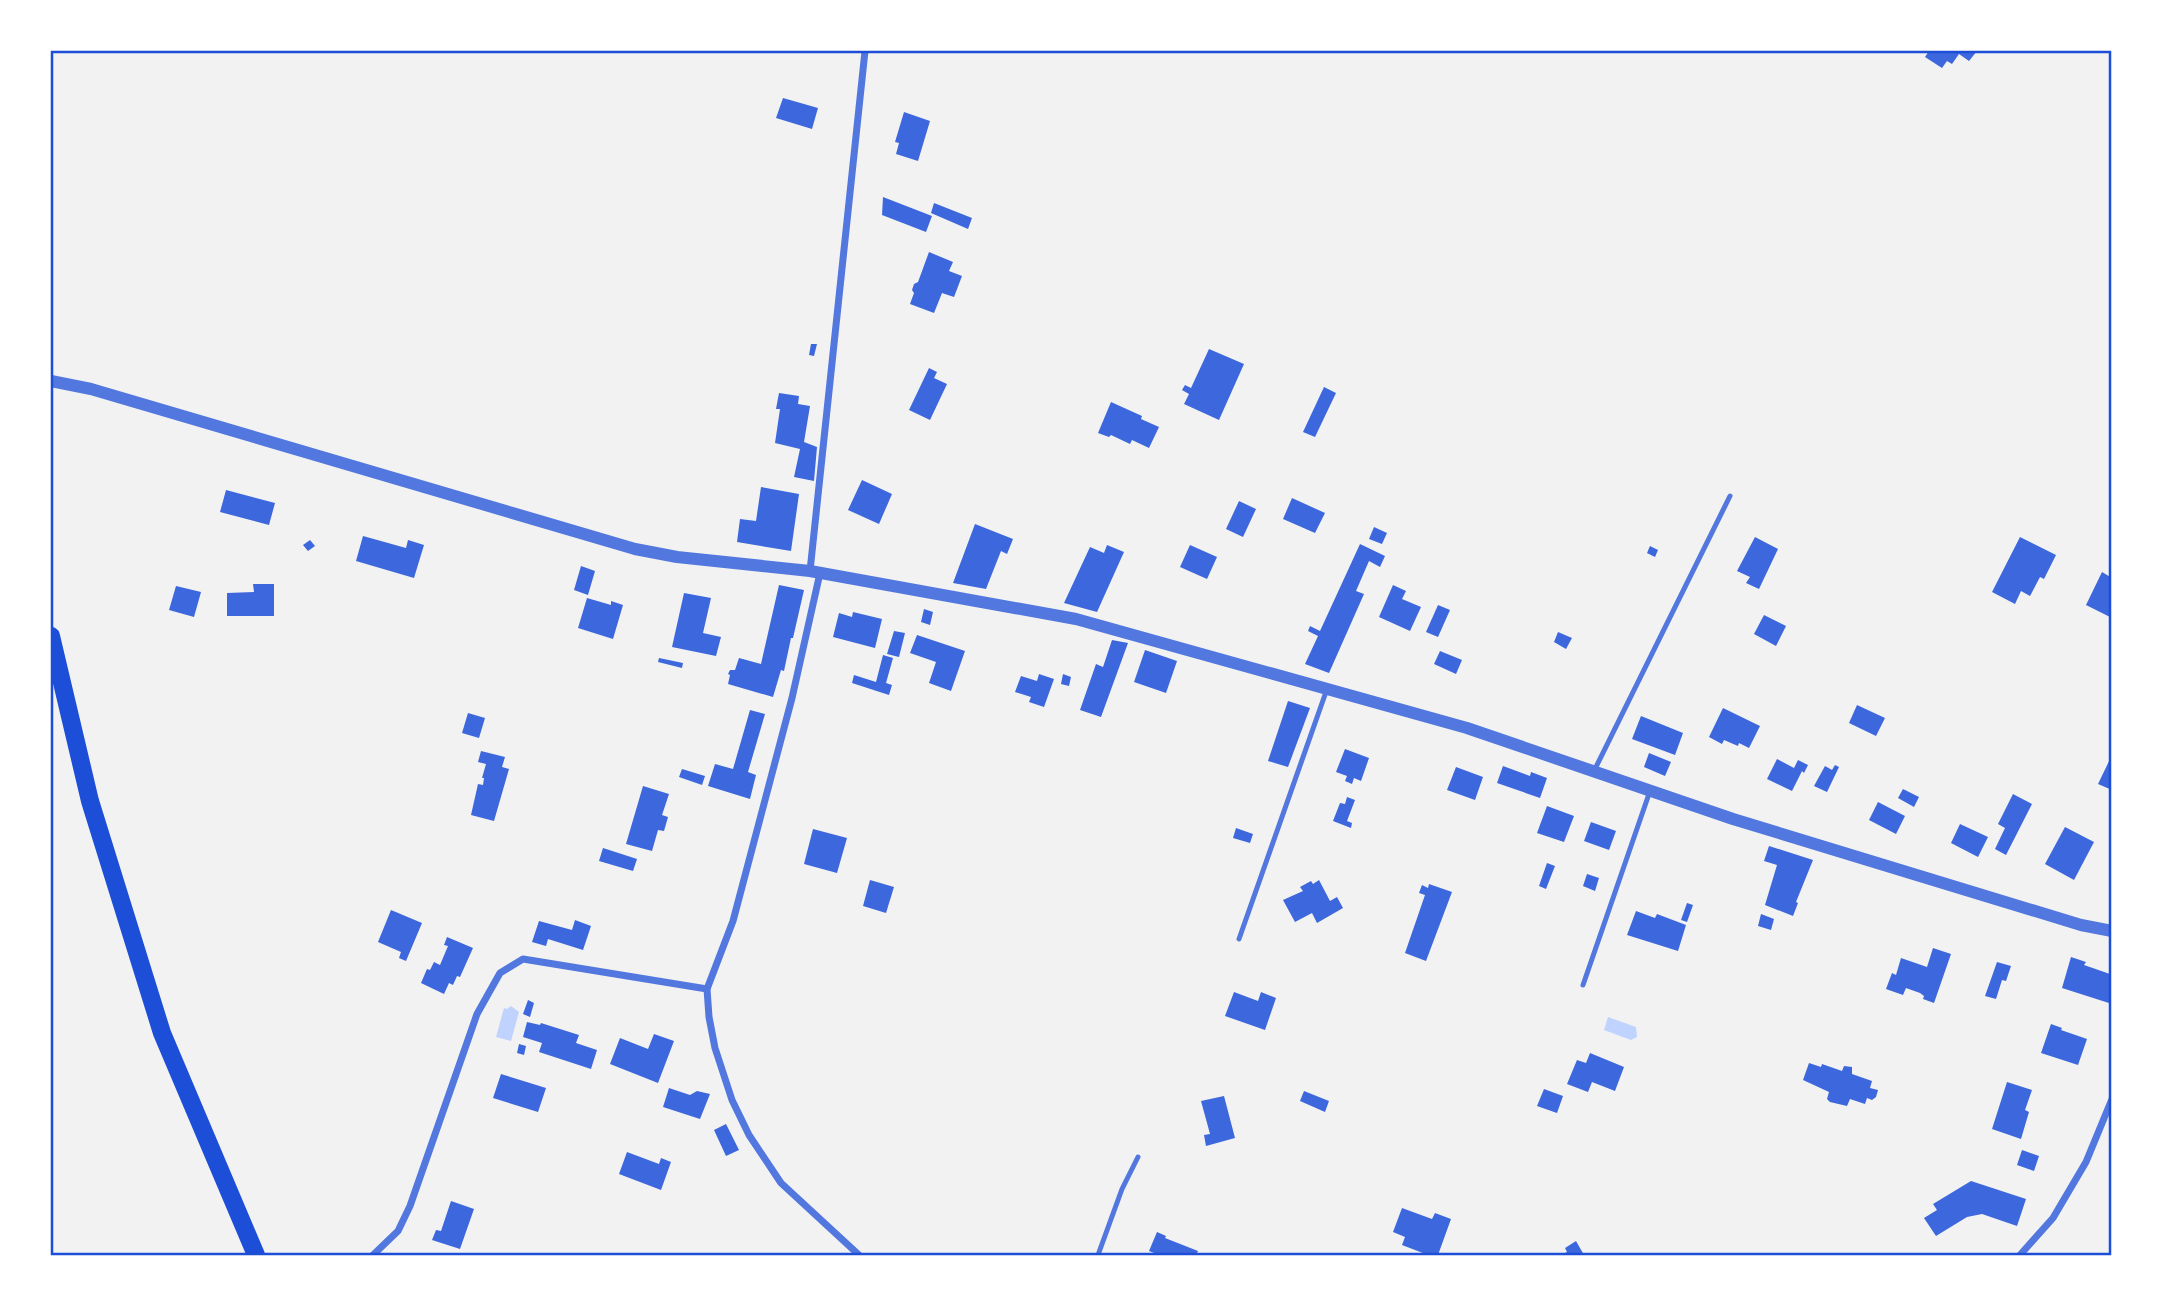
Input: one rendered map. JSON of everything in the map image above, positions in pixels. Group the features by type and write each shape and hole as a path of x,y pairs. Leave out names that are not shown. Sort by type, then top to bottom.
{"main road":[{"path":"51,636 90,801 162,1033 256,1255"}],"street":[{"path":"859,1255 781,1183 749,1135 732,1100 715,1048 707,989 733,921 792,698 815,572 865,51"},
{"path":"51,381 90,389 635,549 677,557 815,572 1076,619 1467,728 1733,819 2042,913 2112,931"},
{"path":"373,1255 398,1231 410,1206 477,1014 500,973 523,959 707,989"},
{"path":"2020,1255 2053,1218 2086,1163 2112,1099"}],"lane":[{"path":"1594,771 1730,495"},
{"path":"1239,939 1327,689"},
{"path":"1583,985 1650,791"},
{"path":"1098,1255 1122,1189 1138,1157"}],"water":[{"path":"511,1006 519,1012 511,1041 496,1037 504,1008"},
{"path":"1608,1017 1636,1027 1637,1037 1631,1040 1604,1030"}],"building":[{"path":"1929,51 1977,51 1969,61 1959,54 1952,64 1947,61 1942,68 1925,57"},
{"path":"783,98 818,108 812,129 776,118"},
{"path":"904,112 930,121 918,161 896,154 899,143 895,142"},
{"path":"883,197 932,216 926,232 882,215"},
{"path":"934,203 972,218 968,229 931,213"},
{"path":"929,252 953,262 949,271 962,276 954,297 942,293 934,313 910,304 914,284 918,282"},
{"path":"811,344 817,344 814,356 809,355"},
{"path":"1209,349 1244,364 1219,420 1184,404 1189,394 1182,390 1185,385 1191,388"},
{"path":"929,368 937,372 934,378 947,384 930,420 909,410"},
{"path":"1324,387 1336,393 1315,437 1303,432"},
{"path":"779,393 799,396 798,404 810,406 804,442 817,447 814,481 794,477 800,449 775,443 780,409 776,409"},
{"path":"1111,402 1159,427 1149,448 1132,440 1130,444 1111,435 1109,437 1098,433"},
{"path":"862,480 892,494 879,524 848,510"},
{"path":"761,487 799,494 791,551 737,542 740,519 756,521"},
{"path":"226,490 275,503 269,525 220,512"},
{"path":"1292,498 1325,513 1315,533 1283,519"},
{"path":"1239,501 1256,509 1243,537 1226,529"},
{"path":"975,524 1013,539 1007,554 1001,551 986,589 953,583"},
{"path":"1374,527 1387,533 1382,544 1369,539"},
{"path":"363,536 406,548 408,540 424,545 414,578 356,561"},
{"path":"1755,537 1778,549 1759,589 1746,583 1750,577 1737,571"},
{"path":"2020,537 2056,555 2044,579 2040,577 2030,596 2021,591 2015,604 1992,592"},
{"path":"310,540 315,546 308,551 303,545"},
{"path":"1360,544 1385,556 1380,567 1369,561 1356,591 1364,594 1329,673 1305,664 1318,636 1308,631 1310,626 1320,631"},
{"path":"1107,545 1124,552 1097,612 1064,603 1090,547 1104,553"},
{"path":"1190,545 1217,557 1207,579 1180,567"},
{"path":"1650,546 1658,550 1655,557 1647,553"},
{"path":"581,566 595,571 588,595 574,590"},
{"path":"2102,572 2112,578 2112,618 2086,605"},
{"path":"253,584 274,584 274,616 227,616 227,593 254,592"},
{"path":"779,585 804,590 784,671 781,670 773,697 728,684 728,674 730,670 735,670 739,658 761,664"},
{"path":"1393,585 1406,591 1402,599 1421,607 1410,631 1379,617"},
{"path":"176,586 201,592 194,617 169,610"},
{"path":"684,593 711,598 703,633 721,637 716,656 672,647"},
{"path":"587,598 611,605 611,601 623,605 613,639 578,628"},
{"path":"1438,605 1450,610 1438,637 1426,632"},
{"path":"924,609 933,612 930,625 921,622"},
{"path":"853,612 882,619 875,648 833,637 839,613 852,617"},
{"path":"1764,615 1786,626 1776,646 1754,634"},
{"path":"894,631 905,633 899,657 887,654"},
{"path":"1558,632 1572,638 1566,649 1554,642"},
{"path":"917,635 965,651 951,691 929,683 936,662 910,653"},
{"path":"1112,640 1128,643 1101,717 1080,710 1096,664 1103,667"},
{"path":"1145,650 1177,661 1166,693 1134,682"},
{"path":"1440,651 1462,660 1456,674 1434,664"},
{"path":"883,655 893,658 886,683 892,685 889,695 852,683 854,675 876,682"},
{"path":"659,658 683,663 682,668 658,662"},
{"path":"1039,674 1054,679 1044,707 1029,702 1031,697 1015,692 1021,676 1037,681"},
{"path":"1063,674 1071,677 1069,686 1061,684"},
{"path":"1288,701 1310,708 1288,767 1268,761"},
{"path":"1857,705 1885,718 1876,736 1849,723"},
{"path":"1723,708 1760,726 1749,748 1724,740 1722,744 1709,737"},
{"path":"750,710 765,714 748,772 756,775 750,799 708,786 715,764 733,769"},
{"path":"468,713 485,718 479,738 462,733"},
{"path":"1641,716 1683,733 1675,755 1632,739"},
{"path":"1345,749 1369,758 1361,781 1354,778 1352,784 1345,781 1347,776 1336,772"},
{"path":"481,751 505,757 502,767 509,769 494,821 471,815 478,784 483,785 486,764 478,762"},
{"path":"1649,753 1671,762 1665,776 1644,767"},
{"path":"2112,755 2112,790 2098,784"},
{"path":"1777,759 1794,768 1798,760 1808,765 1792,791 1767,779"},
{"path":"1835,765 1839,767 1827,792 1814,786 1825,766 1832,770"},
{"path":"1503,766 1530,776 1531,772 1547,778 1540,798 1497,783"},
{"path":"1456,767 1483,777 1475,800 1447,790"},
{"path":"682,769 705,776 702,785 679,777"},
{"path":"643,786 669,794 662,815 668,817 664,831 658,830 652,851 626,844"},
{"path":"1903,789 1919,797 1914,807 1898,798"},
{"path":"2013,794 2032,804 2006,855 1995,849 2005,828 1998,824"},
{"path":"1347,797 1355,800 1347,821 1352,823 1351,828 1333,821 1340,803 1345,804"},
{"path":"1878,802 1905,816 1896,834 1869,820"},
{"path":"1547,806 1574,816 1564,842 1537,833"},
{"path":"1591,822 1616,831 1609,850 1584,841"},
{"path":"1960,824 1988,837 1978,857 1951,843"},
{"path":"2065,827 2094,842 2074,880 2045,864"},
{"path":"1236,828 1253,834 1250,843 1233,838"},
{"path":"813,829 847,838 837,873 804,864"},
{"path":"1769,846 1813,860 1793,916 1765,905 1777,865 1764,861"},
{"path":"603,848 637,859 633,871 599,861"},
{"path":"1547,863 1555,866 1546,889 1539,886"},
{"path":"1587,874 1599,878 1595,891 1583,886"},
{"path":"870,880 894,887 886,913 863,906"},
{"path":"1319,880 1330,901 1337,897 1343,908 1317,923 1312,913 1295,922 1283,900 1303,891 1300,887"},
{"path":"1429,884 1452,892 1426,961 1405,953 1425,895 1419,893 1422,885 1428,888"},
{"path":"1687,903 1693,905 1687,922 1681,920"},
{"path":"391,910 422,923 406,961 399,958 401,952 378,942"},
{"path":"1636,911 1655,918 1657,914 1686,925 1678,951 1627,935"},
{"path":"1761,914 1774,919 1771,930 1758,926"},
{"path":"575,920 591,926 583,950 548,939 546,946 532,942 539,921 572,930"},
{"path":"447,937 473,948 460,977 457,976 453,985 449,983 444,994 421,983 427,969 430,970 434,962 440,965 448,946 444,945"},
{"path":"1933,948 1951,954 1934,1003 1923,999 1924,996 1920,993 1906,988 1903,995 1886,989 1892,973 1896,975 1901,958 1927,967"},
{"path":"2071,957 2086,962 2084,965 2110,974 2112,969 2112,1004 2062,988"},
{"path":"1997,962 2011,966 2006,981 2002,980 1996,999 1985,996"},
{"path":"1234,992 1258,1001 1261,992 1276,998 1265,1030 1225,1016"},
{"path":"528,1000 534,1003 530,1017 523,1014"},
{"path":"527,1022 541,1023 579,1035 576,1043 597,1050 591,1069 539,1052 542,1043 523,1037"},
{"path":"2051,1024 2087,1039 2078,1065 2041,1053"},
{"path":"654,1034 674,1041 658,1083 610,1064 620,1038 648,1049"},
{"path":"519,1044 526,1046 524,1055 517,1053"},
{"path":"1590,1053 1624,1067 1615,1091 1592,1082 1588,1092 1567,1084 1577,1060 1586,1063"},
{"path":"1809,1063 1842,1071 1844,1066 1852,1067 1852,1074 1872,1081 1870,1088 1878,1090 1876,1097 1872,1100 1867,1098 1865,1104 1850,1099 1847,1106 1830,1102 1827,1099 1829,1092 1803,1080"},
{"path":"501,1074 546,1088 538,1112 493,1098"},
{"path":"2007,1082 2032,1090 2025,1110 2029,1112 2021,1139 1992,1129"},
{"path":"669,1088 690,1095 697,1091 710,1094 700,1119 663,1107"},
{"path":"1544,1089 1563,1096 1557,1113 1537,1106"},
{"path":"1304,1091 1329,1101 1325,1112 1300,1101"},
{"path":"1224,1096 1235,1138 1206,1146 1204,1135 1210,1134 1201,1101"},
{"path":"726,1124 739,1150 726,1156 714,1130"},
{"path":"2022,1150 2039,1156 2034,1171 2017,1165"},
{"path":"627,1152 659,1164 661,1158 671,1162 661,1190 619,1174"},
{"path":"1971,1181 2026,1199 2017,1226 1982,1214 1967,1217 1936,1236 1924,1218 1937,1210 1933,1204"},
{"path":"451,1201 474,1209 460,1249 432,1240 436,1230 441,1231"},
{"path":"1402,1208 1432,1219 1435,1213 1451,1219 1438,1255 1428,1255 1402,1245 1405,1237 1393,1232"},
{"path":"1157,1232 1198,1251 1196,1255 1159,1255 1149,1251"},
{"path":"1576,1241 1584,1255 1561,1255 1567,1252 1565,1248"}]}
